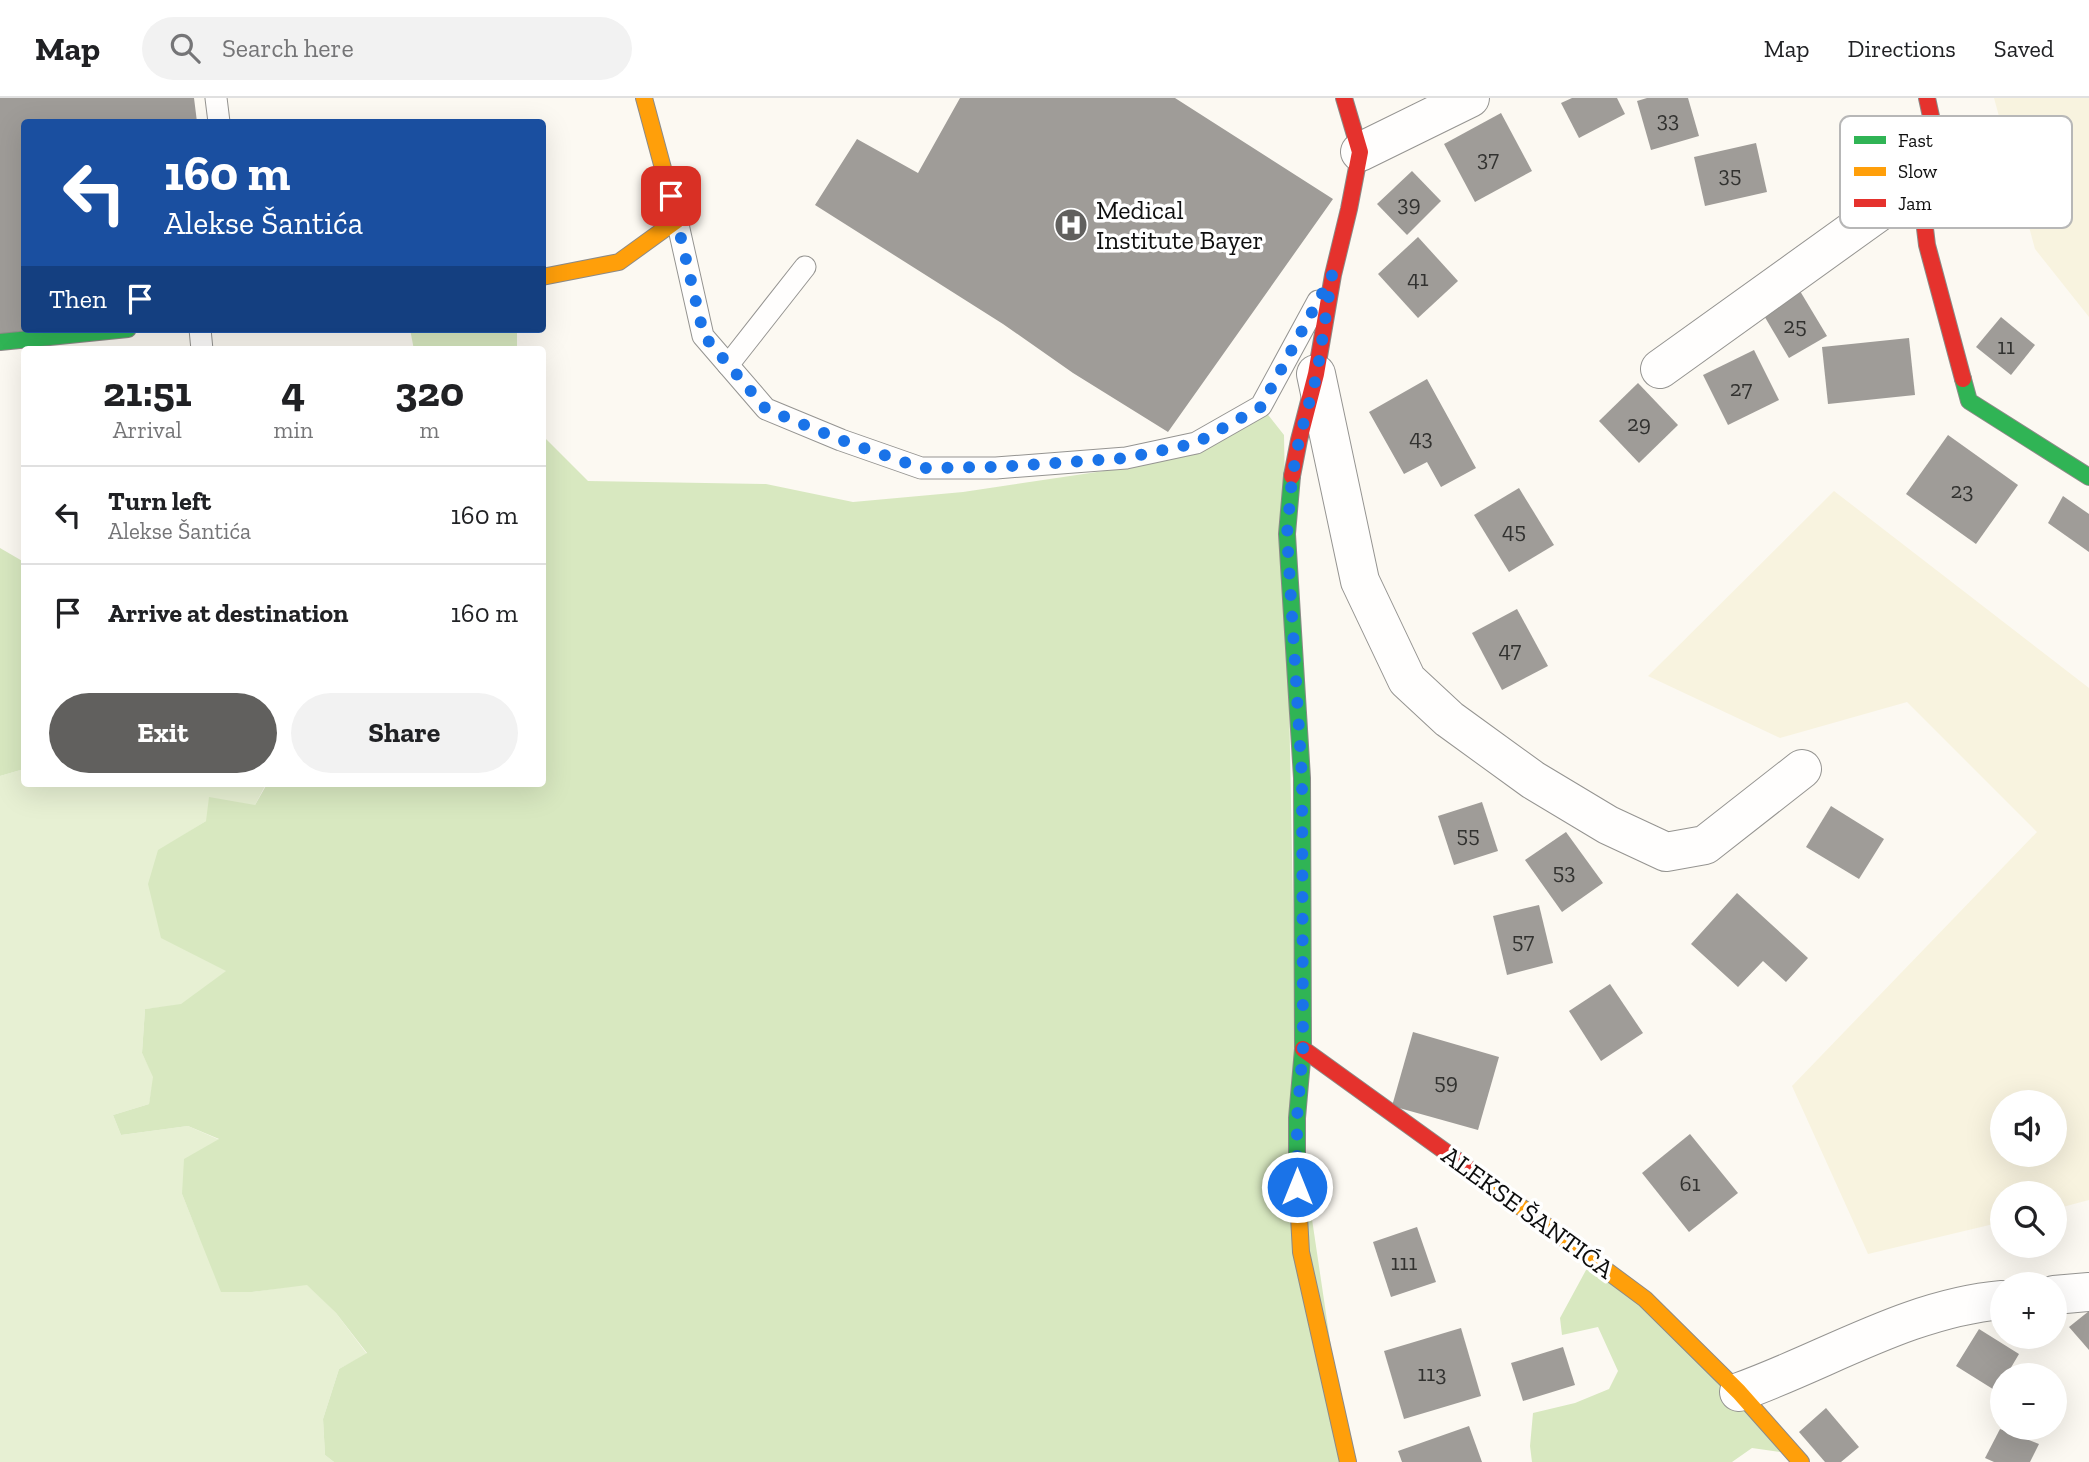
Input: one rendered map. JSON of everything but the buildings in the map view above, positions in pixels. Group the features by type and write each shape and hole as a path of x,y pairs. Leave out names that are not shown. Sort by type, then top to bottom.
{"street":[{"path":"546,276 619,262 677,220 644,98"},
{"path":"1344,98 1360,152 1332,275 1317,374 1299,440 1292,478 1287,534 1302,778 1303,1049 1297,1118 1301,1252 1348,1462"},
{"path":"1360,152 1471,98"},
{"path":"1927,98 1931,116"},
{"path":"1660,369 1856,228"},
{"path":"1925,228 1927,245 1969,401 2089,477"},
{"path":"0,342 89,333"},
{"path":"1317,374 1360,581 1407,680 1449,719 1533,780 1608,825 1666,852 1705,845 1802,769"},
{"name":"ALEKSE ŠANTIĆA","path":"1303,1049 1538,1218 1644,1299 1739,1392 1801,1462"},
{"path":"2067,1294 2089,1292"},
{"path":"1739,1392 1782,1377 1928,1314 1964,1304 1990,1301"}],"lane":[{"path":"216,98 219,119"},
{"path":"677,220 704,336 766,409 841,440 921,468 996,467 1126,458 1196,443 1261,407 1332,275"},
{"path":"728,365 805,267"}],"shaded area":[{"path":"1994,98 2089,98 2089,317 2035,249 2029,228 2072,228 2072,116 1999,116"},
{"path":"1834,491 2089,688 2089,1200 2067,1206 2067,1181 1990,1181 1990,1225 1868,1254 1792,1086 2037,832 1907,702 1780,738 1648,676"}],"green space":[{"path":"411,333 517,333 517,346 413,346"},
{"path":"1261,406 1284,435 1297,1118 1348,1462 334,1462 325,1455 323,1419 339,1369 367,1353 336,1313 307,1285 252,1292 221,1292 182,1194 184,1159 219,1139 188,1126 121,1135 113,1115 149,1104 153,1077 142,1053 145,1009 181,1004 226,971 161,938 148,884 158,850 206,821 209,797 255,805 265,787 546,787 546,439 588,481 766,484 853,502 963,492 1124,468"},
{"path":"0,548 21,560 21,770 0,776"},
{"path":"21,770 21,787 264,787 255,805 206,821 158,851 227,971 181,1005 145,1009 142,1053 154,1077 149,1104 113,1115 121,1135 188,1126 220,1140 182,1194 199,1236 252,1292 307,1284 336,1313 367,1354 339,1369 323,1419 325,1455 334,1462 0,1462 0,776"},
{"path":"1592,1259 1793,1454 1752,1448 1732,1462 1532,1462 1530,1446 1533,1413 1575,1403 1609,1389 1618,1371 1598,1327 1562,1335 1560,1318"}],"traffic: fast":[{"path":"0,342 89,333"},
{"path":"1963,379 1969,401 2089,477"},
{"path":"1292,476 1287,534 1302,778 1303,1049 1297,1118 1297,1181"}],"traffic: slow":[{"path":"546,276 619,262 677,220 644,98"},
{"path":"1297,1181 1301,1252 1348,1462"},
{"path":"1486,1181 1645,1299 1739,1392 1801,1462"}],"traffic: jam":[{"path":"1292,476 1316,374 1333,275 1360,152 1344,98"},
{"path":"1927,98 1931,116"},
{"path":"1925,228 1927,245 1963,379"},
{"path":"1303,1049 1486,1181"}],"place":[{"name":"Medical Institute Bayer","path":"1071,225"}],"route":[{"path":"671,196 704,336 766,409 841,440 921,468 996,467 1126,458 1196,443 1261,407 1332,275 1317,374 1292,478 1287,534 1302,778 1303,1049 1297,1118 1297,1187"}]}
